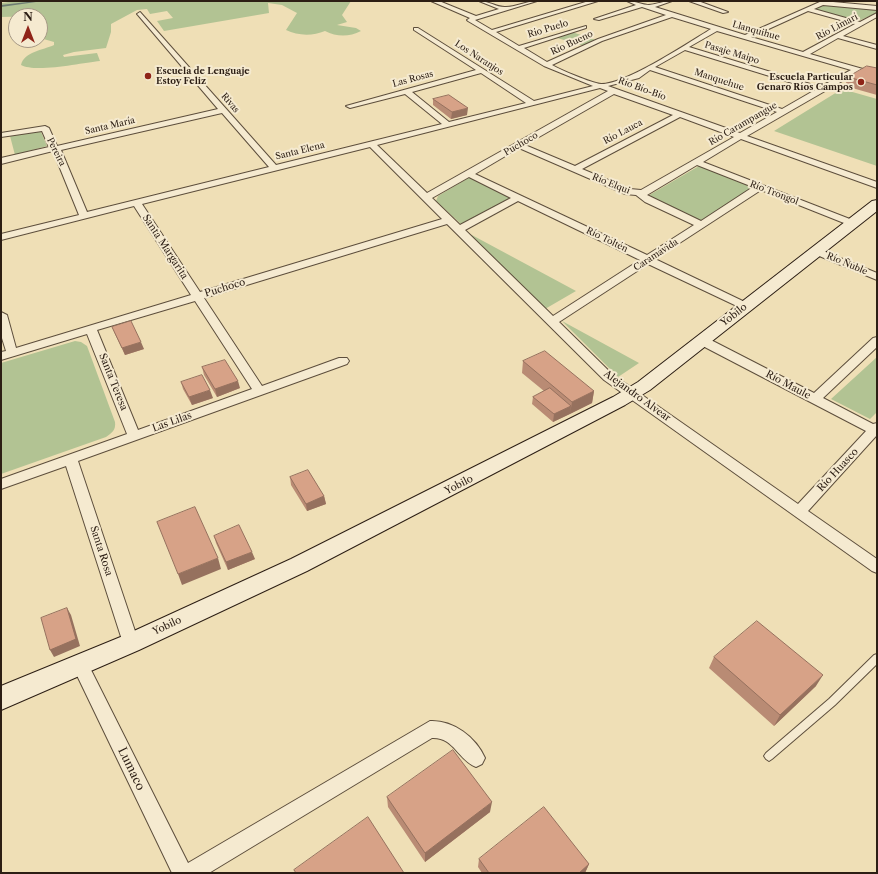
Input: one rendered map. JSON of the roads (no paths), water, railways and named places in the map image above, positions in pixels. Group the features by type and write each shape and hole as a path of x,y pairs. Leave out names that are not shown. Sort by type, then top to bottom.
{"main road":[{"name":"Yobilo","path":"1,698 131,643 306,562 474,477 632,393 877,204"}],"street":[{"path":"434,1 475,18 531,1"},
{"path":"482,1 504,9"},
{"path":"491,32 595,1"},
{"name":"Llanquihue","path":"630,1 716,29 877,75"},
{"path":"649,7 669,1"},
{"path":"692,1 725,12"},
{"path":"746,37 822,2 877,8"},
{"path":"597,20 642,5"},
{"path":"807,9 861,24"},
{"name":"Rivas","path":"140,14 274,168"},
{"name":"Río Bueno","path":"546,65 603,38 672,15"},
{"name":"Río Limarí","path":"804,54 877,15"},
{"name":"Río Bío-Bío","path":"475,18 470,20 546,65 877,185"},
{"name":"Río Puelo","path":"518,48 584,28"},
{"name":"Los Naranjos","path":"416,29 532,103"},
{"path":"603,86 631,78 716,29"},
{"path":"574,31 603,38"},
{"path":"837,36 877,47"},
{"name":"Pasaje Maipo","path":"684,48 821,90"},
{"name":"Manquehue","path":"650,68 783,112"},
{"name":"Río Carampangue","path":"638,193 646,192 857,69"},
{"name":"Las Rosas","path":"350,106 482,71"},
{"name":"Santa Elena","path":"1,237 603,86"},
{"name":"Puchoco","path":"426,198 615,90"},
{"path":"406,91 448,124"},
{"name":"Santa María","path":"1,161 223,110"},
{"name":"Río Lauca","path":"575,169 681,114"},
{"name":"Pereira","path":"1,135 45,128 51,146 57,150 84,216"},
{"name":"Alejandro Alvear","path":"372,144 608,377 877,567"},
{"name":"Río Elqui","path":"519,145 628,192 638,193 648,200 702,225"},
{"name":"Río Trongol","path":"696,162 852,223"},
{"name":"Río Toltén","path":"469,174 746,306"},
{"name":"Caramávida","path":"551,322 760,187"},
{"path":"458,230 519,197"},
{"name":"Santa Margarita","path":"136,203 259,391"},
{"name":"Puchoco","path":"6,354 449,220"},
{"name":"Río Ñuble","path":"816,251 877,277"},
{"path":"1,315 6,354"},
{"name":"Santa Teresa","path":"91,329 134,436"},
{"name":"Río Maule","path":"701,340 876,429"},
{"path":"815,399 877,341"},
{"name":"Las Lilas","path":"1,484 343,361"},
{"name":"Río Huasco","path":"799,512 876,429"},
{"name":"Santa Rosa","path":"71,459 131,643"},
{"name":"Lumaco","path":"80,665 182,873"},
{"path":"190,873 430,730 439,729 454,734 476,758"}],"lane":[{"path":"769,756 832,702 877,658"}],"waterway":[{"path":"1,6 42,1"}],"place":[{"name":"Escuela de Lenguaje Estoy Feliz","path":"148,76"},
{"name":"Escuela Particular Genaro Ríos Campos","path":"861,82"}]}
